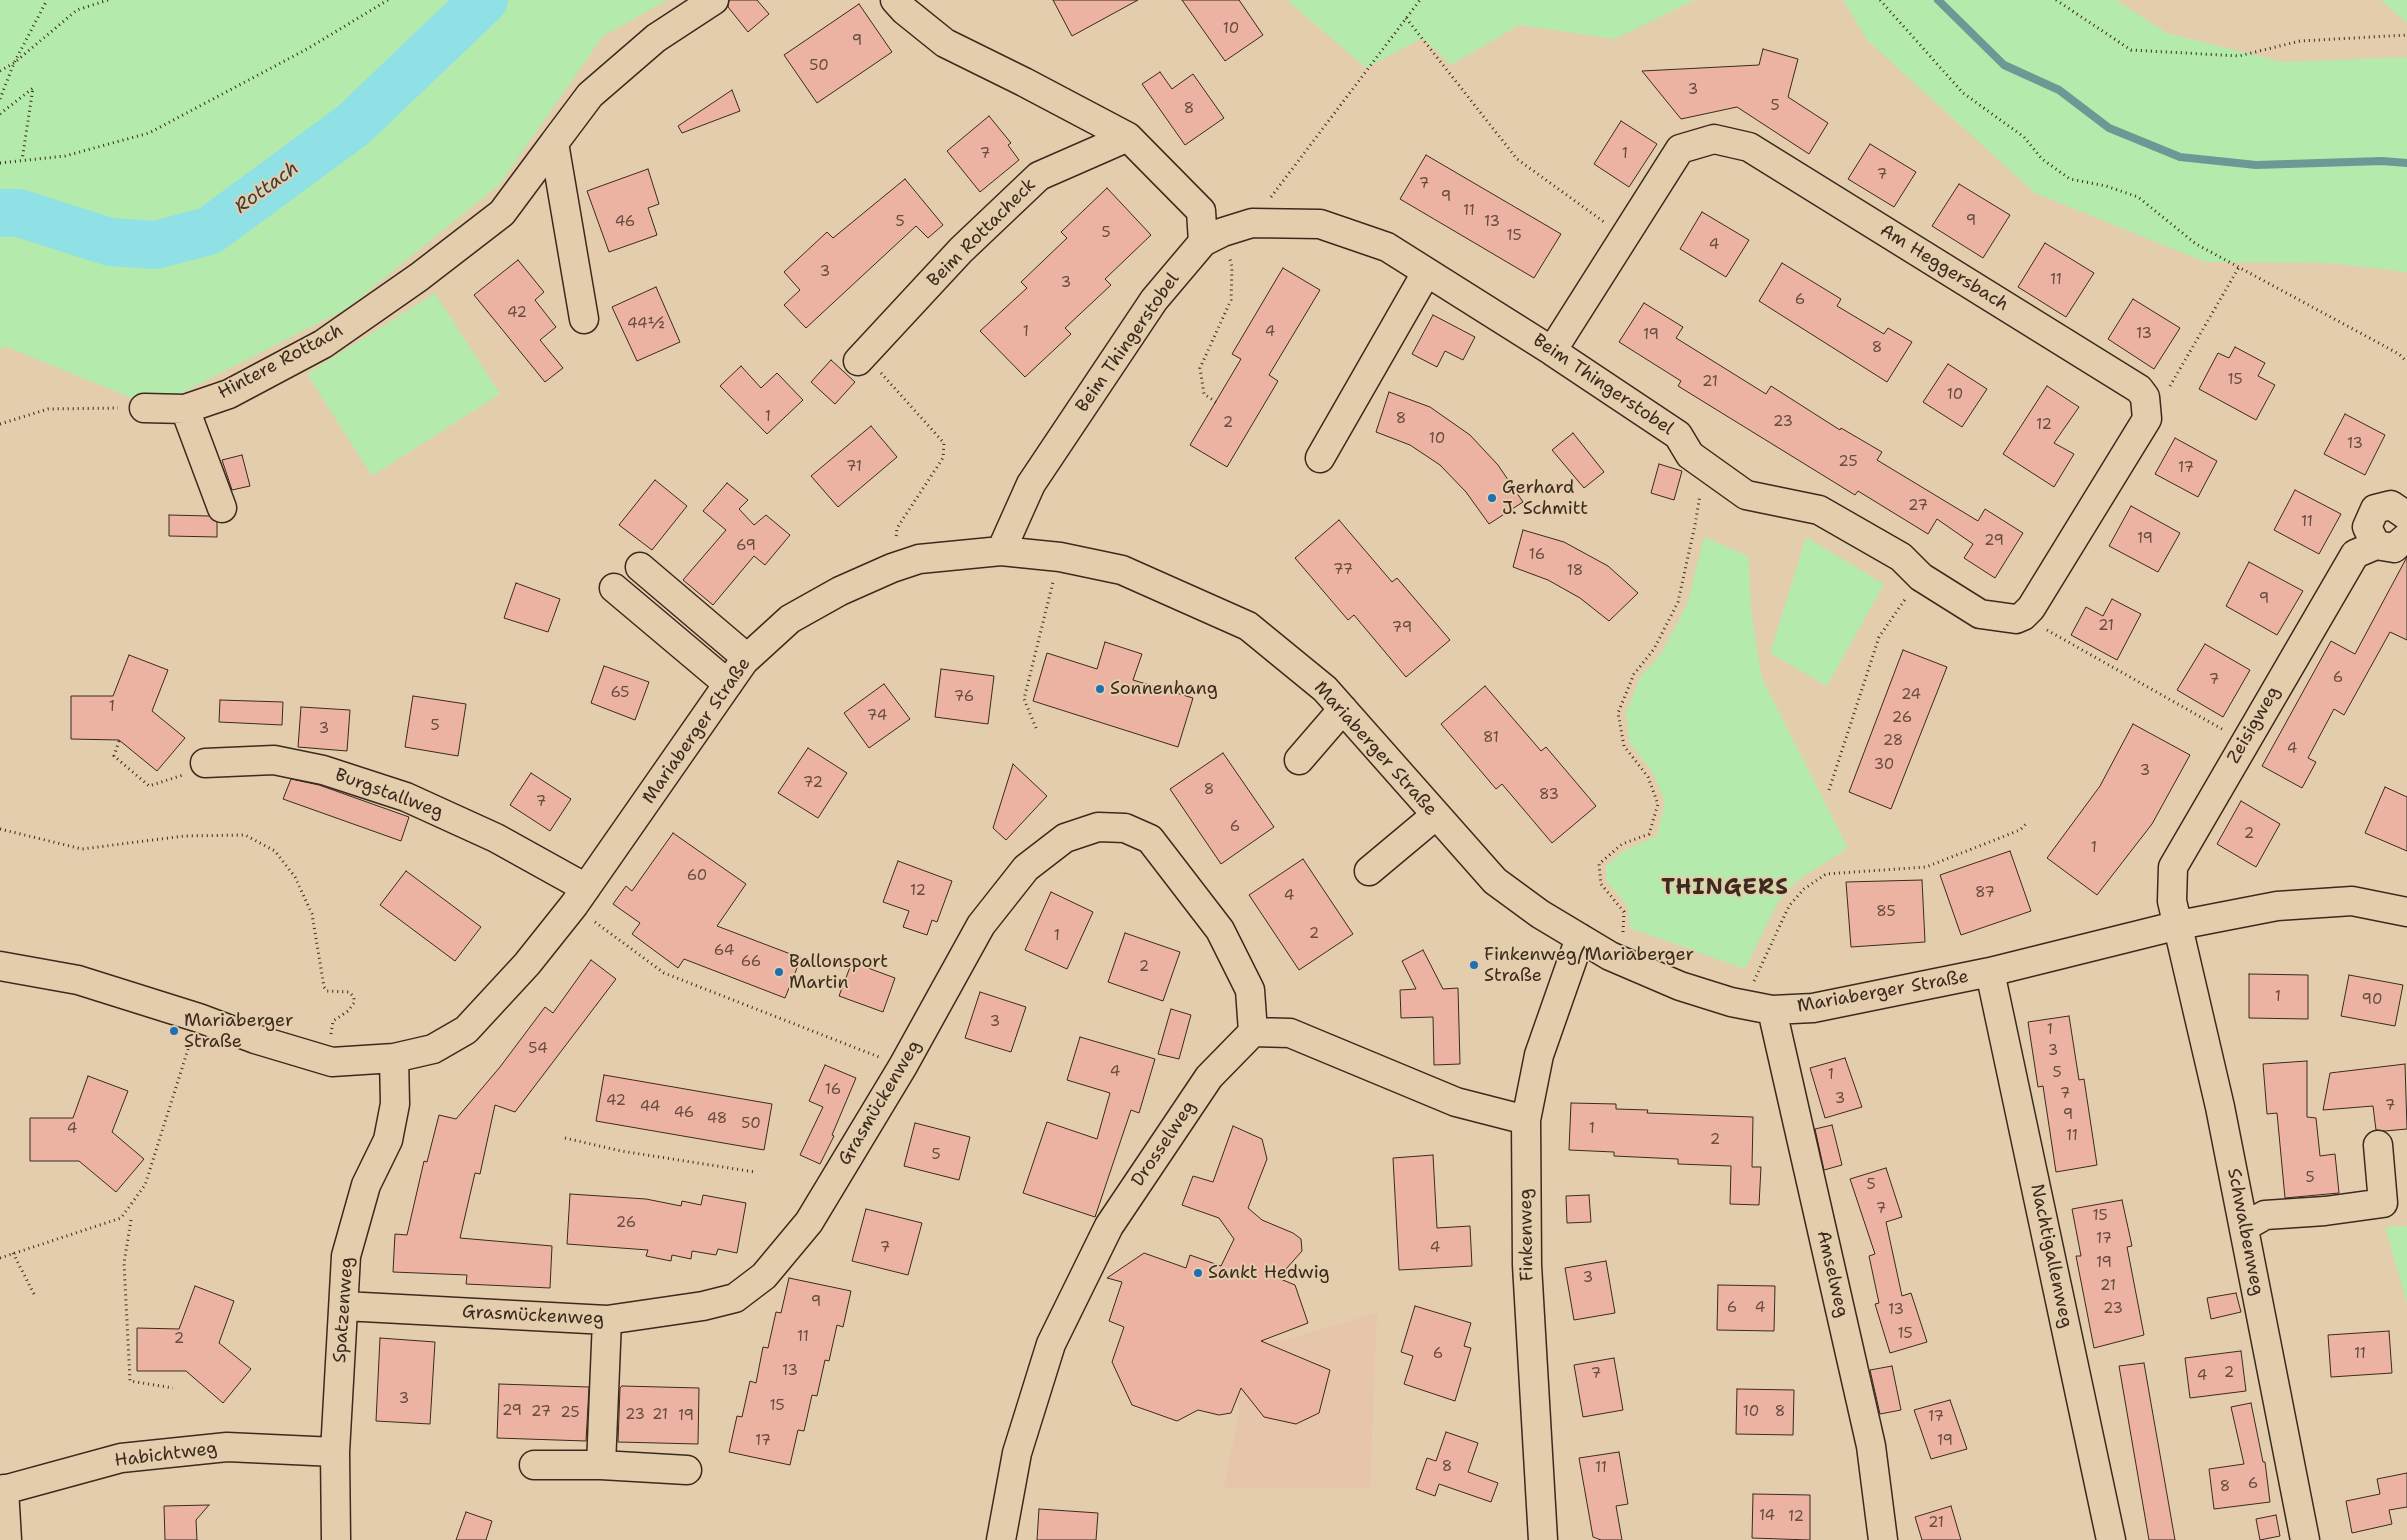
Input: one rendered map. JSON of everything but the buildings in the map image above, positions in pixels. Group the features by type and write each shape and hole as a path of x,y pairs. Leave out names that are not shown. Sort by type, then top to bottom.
{"street":[{"name":"Hintere Rottach","path":"144,408 185,409 229,394 323,344 419,277 502,214 590,95 656,38 714,0"},
{"path":"896,0 904,10 945,43 1128,137 1201,211 1213,237"},
{"name":"Beim Rottacheck","path":"861,357 961,250 1039,176 1128,137"},
{"name":"Am Heggersbach","path":"1552,351 1680,149 1714,138 1750,147 2139,389 2146,397"},
{"path":"554,143 584,319"},
{"name":"Beim Thingerstobel","path":"1001,551 1031,484 1154,300 1213,237 1252,222 1320,224 1386,247 1552,351 1678,435 1690,455 1746,495 1819,510 1901,557 1921,577 1980,614 2002,619 2016,619 2023,616"},
{"path":"1320,458 1426,272"},
{"path":"2023,616 2031,608 2147,418 2146,397"},
{"path":"185,409 222,508"},
{"path":"2376,545 2367,527 2375,509 2392,505 2407,516"},
{"name":"Zeisigweg","path":"2179,925 2172,902 2173,867 2244,742 2355,554 2376,545 2394,548 2407,537"},
{"name":"Mariaberger Straße","path":"0,966 78,980 199,1018 255,1039 332,1062 394,1058 433,1049 466,1030 527,964 580,896 747,658 790,619 840,590 919,559 1001,551 1060,557 1122,570 1248,626 1325,689 1495,881 1540,914 1610,956 1680,986 1744,1004 1772,1010 1813,1008 1990,972 2179,925 2277,906 2352,902 2407,912"},
{"path":"640,567 747,658"},
{"path":"614,588 728,684"},
{"path":"1299,760 1343,709"},
{"name":"Burgstallweg","path":"195,769 274,760 323,770 406,796 496,838 580,896"},
{"path":"1370,871 1436,815"},
{"name":"Grasmückenweg","path":"344,1306 607,1320 703,1306 735,1298 764,1276 809,1222 903,1066 981,925 1026,868 1065,838 1098,827 1125,828 1150,839 1220,930 1250,990 1253,1032"},
{"name":"Schwalbenweg","path":"2179,925 2244,1227 2305,1540"},
{"name":"Finkenweg","path":"1543,1540 1527,1265 1526,1120 1538,1055 1580,938"},
{"name":"Nachtigallenweg","path":"1990,972 2111,1540"},
{"name":"Amselweg","path":"1772,1010 1872,1446 1883,1540"},
{"path":"1253,1032 1290,1033 1456,1102 1526,1120"},
{"name":"Drosselweg","path":"1001,1540 1016,1453 1051,1344 1109,1226 1209,1077 1253,1032"},
{"name":"Spatzenweg","path":"336,1540 335,1452 346,1256 366,1185 388,1140 395,1104 394,1058"},
{"path":"2244,1227 2265,1215 2325,1211 2384,1203 2378,1145"},
{"path":"601,1464 607,1320"},
{"name":"Habichtweg","path":"2,1490 121,1458 227,1447 335,1452"},
{"path":"534,1465 601,1464 688,1470"},
{"path":"2,1490 7,1540"}],"path":[{"path":"0,99 14,63 47,0"},
{"path":"0,71 14,63 76,10 108,0"},
{"path":"0,163 65,156 149,133 308,49 388,0"},
{"path":"1252,222 1420,0"},
{"path":"1880,0 1963,93 2024,137 2042,160 2070,179 2106,186 2138,197 2196,244 2399,354 2407,362"},
{"path":"2056,0 2131,50 2239,56 2300,41 2407,35"},
{"path":"1406,18 1517,159 1624,236"},
{"path":"0,114 32,88 22,160"},
{"path":"1213,237 1232,268 1231,300 1200,368 1204,394 1216,402"},
{"path":"2146,397 2168,388 2239,267"},
{"path":"861,357 944,443 943,458 897,528 892,568"},
{"path":"0,424 48,409 144,408"},
{"path":"1610,956 1623,933 1624,912 1601,884 1599,864 1622,844 1649,834 1658,804 1648,777 1624,746 1618,713 1634,674 1654,649 1678,602 1695,525 1704,465"},
{"path":"1036,728 1024,699 1060,557"},
{"path":"1829,790 1879,637 1921,577"},
{"path":"2023,616 2244,742"},
{"path":"120,741 114,756 149,786 195,769"},
{"path":"1744,1004 1789,906 1804,889 1826,874 1926,867 2020,830 2028,822"},
{"path":"0,828 82,848 184,836 246,835 275,852 295,877 312,914 324,987 327,991 349,992 354,996 354,1003 348,1012 333,1021 330,1026 332,1062"},
{"path":"580,896 664,973 903,1066"},
{"path":"0,1258 121,1218 145,1185 199,1018"},
{"path":"565,1138 621,1151 755,1172"},
{"path":"131,1220 124,1263 130,1381 173,1388"},
{"path":"13,1253 34,1294"}],"shaded area":[{"name":"Sankt Hedwig","path":"1377,1313 1370,1488 1224,1488 1239,1412 1233,1384 1252,1339 1284,1340"}],"green space":[{"path":"0,0 668,0 603,36 499,185 346,309 154,407 4,346 0,351"},
{"path":"1287,0 1695,0 1615,39 1519,25 1451,65 1423,38 1366,68"},
{"path":"1843,0 2116,0 2167,33 2282,62 2407,57 2407,272 2328,263 2205,262 2035,193 1867,40"},
{"path":"2381,0 2407,0 2407,23"},
{"path":"435,293 500,394 372,476 307,374"},
{"path":"1704,537 1748,556 1752,617 1762,678 1848,848 1798,880 1778,902 1745,969 1630,928 1628,907 1606,880 1606,866 1625,850 1657,836 1665,802 1653,773 1629,741 1626,712 1641,676 1661,654 1687,604"},
{"path":"1806,537 1884,584 1827,686 1770,653"},
{"path":"2407,1226 2407,1303 2385,1227"}],"waterway":[{"name":"Rottach","path":"0,213 19,213 110,242 155,245 209,231 353,125 484,0"},
{"path":"1938,0 2004,65 2059,90 2109,128 2180,157 2256,165 2382,161 2407,163"}],"place":[{"name":"Gerhard J. Schmitt","path":"1492,498"},
{"name":"Sonnenhang","path":"1100,689"},
{"name":"Finkenweg/Mariaberger Straße","path":"1474,965"},
{"name":"Ballonsport Martin","path":"779,972"},
{"name":"Mariaberger Straße","path":"174,1031"},
{"name":"Sankt Hedwig","path":"1198,1273"}],"district":[{"name":"THINGERS","path":"1725,888"}]}
